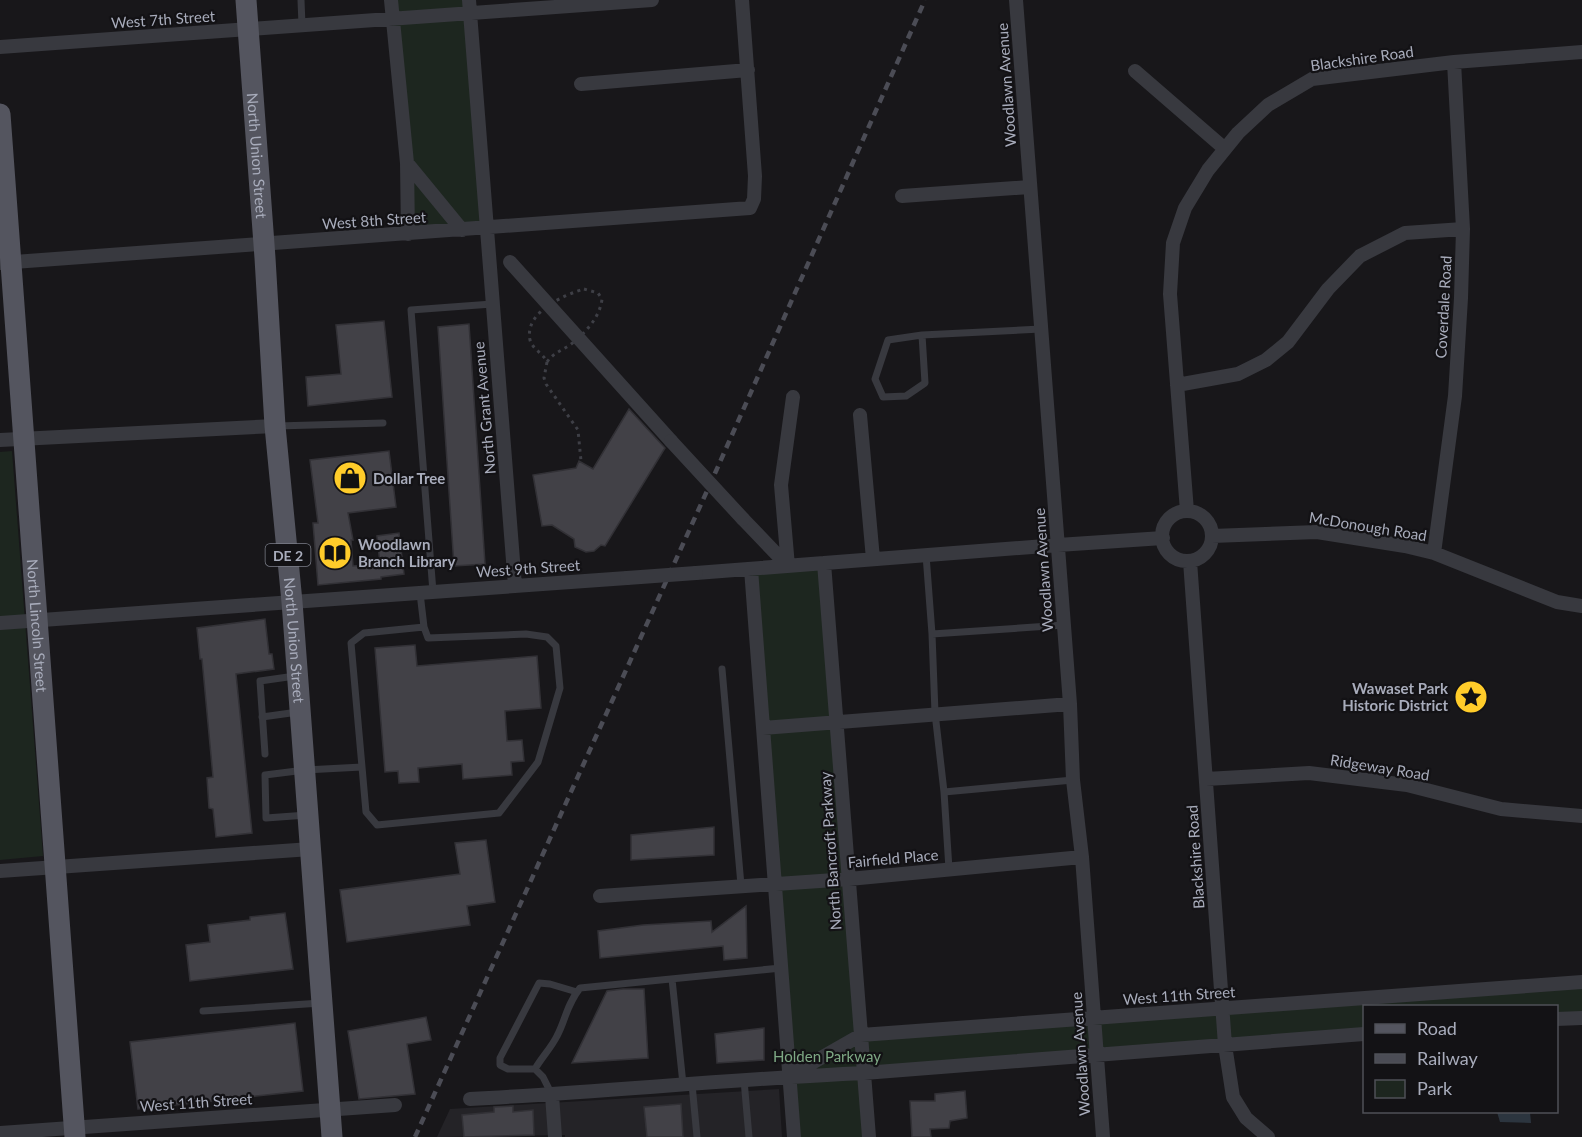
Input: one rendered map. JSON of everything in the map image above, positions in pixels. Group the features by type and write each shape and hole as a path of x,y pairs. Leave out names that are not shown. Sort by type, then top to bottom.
{"main road":[{"name":"North Union Street","path":"246,0 275,426 298,676 332,1137"},
{"name":"North Lincoln Street","path":"0,114 5,263 25,438 74,1132"}],"street":[{"path":"391,0 407,163 408,234"},
{"name":"West 7th Street","path":"0,47 392,19 469,7 652,0"},
{"path":"581,84 747,70 742,0"},
{"name":"Woodlawn Avenue","path":"1016,0 1070,704 1073,780 1082,856 1103,1137"},
{"name":"North Grant Avenue","path":"469,7 515,586"},
{"name":"Blackshire Road","path":"1187,511 1170,294 1173,243 1185,208 1208,170 1238,133 1268,105 1312,79 1454,62 1582,52"},
{"name":"Coverdale Road","path":"1434,553 1455,396 1463,229 1454,62"},
{"name":"West 8th Street","path":"5,263 750,208 755,189 755,176 747,70"},
{"path":"1135,71 1225,149"},
{"path":"407,163 462,230"},
{"path":"902,196 1030,187"},
{"path":"1177,385 1238,374 1266,360 1288,342 1328,289 1360,256 1405,233 1463,229"},
{"path":"510,262 742,519 788,566"},
{"path":"788,566 781,485 793,397"},
{"path":"860,415 873,559"},
{"path":"0,440 275,426"},
{"path":"1187,511 1195,512 1204,518 1209,524 1212,536 1207,552 1200,558 1190,561 1181,560 1171,554 1166,549 1163,538 1164,528 1170,519 1176,514 1187,511"},
{"name":"McDonough Road","path":"1212,536 1317,532 1434,553 1557,602 1582,606"},
{"path":"1058,545 1163,538"},
{"name":"West 9th Street","path":"0,623 1058,545"},
{"name":"Blackshire Road","path":"1190,561 1225,1045 1233,1097 1246,1118 1268,1137"},
{"name":"North Bancroft Parkway","path":"824,563 869,1137"},
{"path":"751,569 794,1137"},
{"path":"763,728 1070,704"},
{"name":"Ridgeway Road","path":"1206,778 1309,773 1407,785 1501,809 1582,816"},
{"path":"0,872 311,849"},
{"name":"Fairfield Place","path":"600,896 849,879 1082,856"},
{"name":"West 11th Street","path":"789,1076 861,1035 1582,982"},
{"path":"1558,1020 1582,1017"},
{"name":"West 11th Street","path":"470,1099 552,1095 789,1076 864,1073 1363,1034"},
{"path":"552,1095 555,1137"},
{"name":"West 11th Street","path":"0,1133 74,1132 395,1105"}],"lane":[{"path":"301,0 302,25"},
{"path":"424,627 364,633 351,643 366,812 377,825 499,813 538,762 560,687 556,646 547,637 526,634 428,638 424,627 427,592 411,310 492,304"},
{"path":"922,335 925,383 906,396 883,397 875,379 888,340 922,335 1041,329"},
{"path":"275,426 383,423"},
{"path":"926,555 935,713 944,792 948,869"},
{"path":"932,634 1064,626"},
{"path":"722,669 741,885"},
{"path":"265,754 260,681 298,676"},
{"path":"262,717 300,711"},
{"path":"309,814 266,818 265,775 362,767"},
{"path":"944,792 1073,780"},
{"path":"535,1069 557,1037 570,1000 579,988 781,968"},
{"path":"672,980 697,1137"},
{"path":"552,1095 543,1077 535,1069 508,1069 500,1065 500,1058 539,983 577,992"},
{"path":"203,1011 323,1003"},
{"path":"744,1080 749,1137"}],"path":[{"path":"547,362 544,378 546,384 578,430 581,461"}],"shaded area":[{"path":"779,1089 782,1137 565,1137 565,1135 437,1137 450,1109"},
{"path":"1497,1113 1530,1113 1531,1123 1500,1122"}],"green space":[{"path":"391,0 469,0 487,228 408,234"},
{"path":"12,451 43,856 0,860 0,452"},
{"name":"Holden Parkway","path":"824,563 861,1035 1582,982 1582,1017 1558,1019 1558,1005 1363,1005 1363,1034 865,1073 869,1137 794,1137 751,569"}],"building":[{"path":"384,321 392,397 308,406 306,377 341,374 336,325"},
{"path":"469,324 485,564 454,566 438,327"},
{"path":"629,409 665,448 605,546 601,545 594,551 586,552 575,547 574,539 552,525 542,526 533,475 576,468 579,461 593,469"},
{"path":"389,451 396,507 348,513 353,540 351,540 353,566 380,564 377,536 399,533 404,574 381,577 381,579 318,585 313,523 318,523 310,460"},
{"path":"265,619 269,654 272,654 274,669 236,674 252,833 216,837 213,809 209,808 207,778 213,777 197,628"},
{"path":"415,645 417,666 537,656 541,708 505,711 507,741 522,740 524,761 511,762 512,775 463,779 462,764 418,768 419,782 399,783 398,771 385,772 375,648"},
{"path":"714,827 714,855 631,860 631,835"},
{"path":"486,840 495,902 467,906 470,925 347,942 340,890 460,874 455,843"},
{"path":"746,906 747,958 724,960 723,946 600,958 598,931 643,925 711,921 712,932"},
{"path":"285,913 293,969 190,981 186,945 210,942 208,925"},
{"path":"644,989 648,1058 572,1063 607,991"},
{"path":"426,1017 431,1040 407,1044 415,1094 359,1099 348,1031"},
{"path":"295,1023 303,1091 138,1109 130,1042"},
{"path":"764,1028 764,1060 717,1063 715,1034"},
{"path":"965,1091 967,1118 950,1121 949,1128 930,1129 931,1137 912,1137 910,1101 935,1101 935,1094"},
{"path":"681,1104 683,1137 647,1137 644,1107"},
{"path":"513,1106 513,1112 533,1110 534,1135 464,1137 462,1115 494,1112 494,1107"}],"railway":[{"path":"415,1137 716,471 925,0"}],"place":[{"name":"Dollar Tree","path":"350,478"},
{"name":"Woodlawn Branch Library","path":"335,553"},
{"name":"Wawaset Park Historic District","path":"1471,697"}]}
